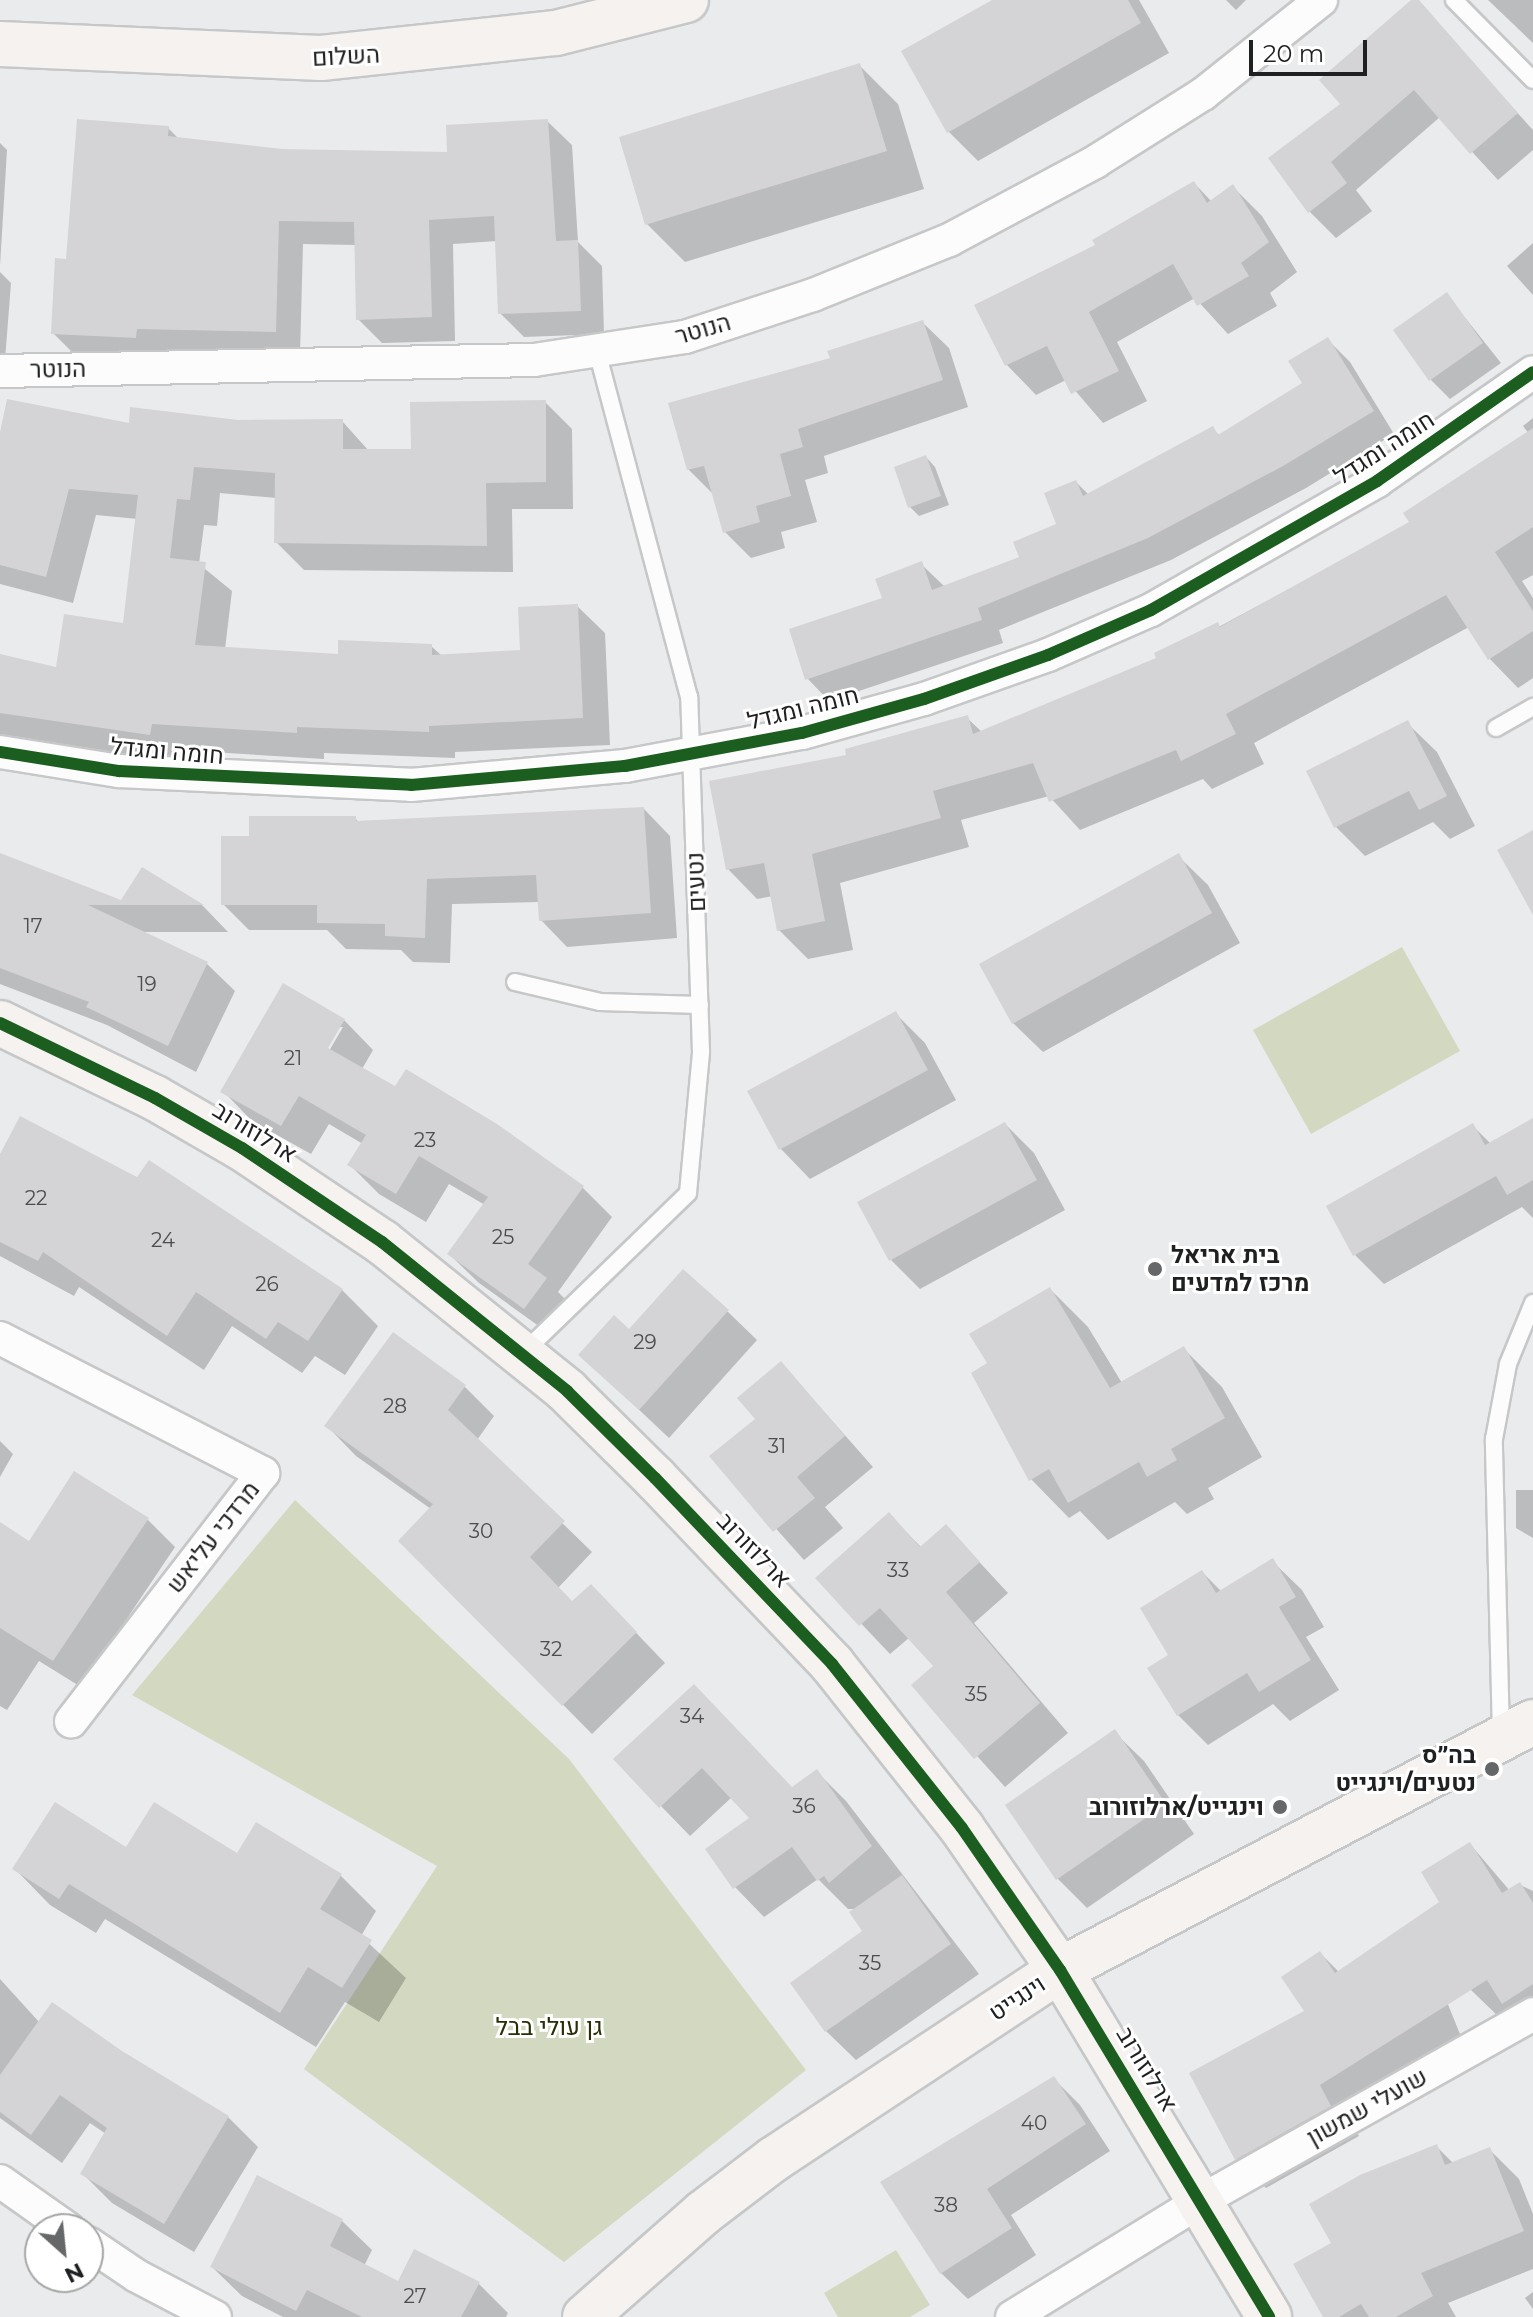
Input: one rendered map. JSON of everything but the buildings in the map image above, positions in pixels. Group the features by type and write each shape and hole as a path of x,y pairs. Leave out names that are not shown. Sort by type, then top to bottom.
{"street":[{"name":"השלום","path":"0,44 321,58 556,33 686,0"},
{"name":"הנוטר","path":"0,371 402,367 534,360 685,337 813,295 949,240 1095,162 1203,94 1321,0"},
{"name":"חומה ומגדל","path":"0,752 119,771 411,785 692,756 802,733 924,699 1048,655 1151,610 1377,481 1533,372"},
{"name":"ארלוזורוב","path":"0,1023 155,1098 242,1148 382,1242 522,1354 644,1467 832,1664 954,1816 1060,1970 1202,2200 1269,2317"},
{"name":"מרדכי עליאש","path":"0,1338 263,1473 71,1721"},
{"name":"וינגייט","path":"585,2317 703,2213 774,2159 1060,1970 1517,1731"},
{"name":"שועלי שמשון","path":"1012,2317 1202,2200 1533,2014"},
{"path":"0,2181 45,2213"},
{"path":"104,2254 137,2276 215,2317"}],"lane":[{"path":"1454,0 1533,80"},
{"name":"נטעים","path":"522,1354 688,1193 701,1052 689,697 597,351"},
{"path":"1496,728 1533,707"},
{"path":"515,982 600,1002 700,1005"},
{"path":"1517,1731 1494,1439 1508,1364 1527,1331 1533,1303"}],"green space":[{"path":"1402,947 1460,1051 1311,1134 1253,1030"},
{"name":"גן עולי בבל","path":"295,1500 569,1759 806,2070 564,2262 304,2069 437,1866 132,1695"},
{"path":"896,2250 930,2305 910,2317 838,2317 824,2293"}],"cycle path":[{"path":"0,752 119,771 411,785 625,766 802,733 924,699 1048,655 1151,610 1377,481 1533,372"},
{"path":"0,1023 155,1098 242,1148 382,1242 567,1391 655,1478 832,1664 962,1828 1060,1970 1269,2317"}],"place":[{"name":"בית אריאל מרכז למדעים","path":"1155,1269"},
{"name":"בה״ס נטעים/וינגייט","path":"1492,1769"},
{"name":"וינגייט/ארלוזורוב","path":"1280,1807"}]}
